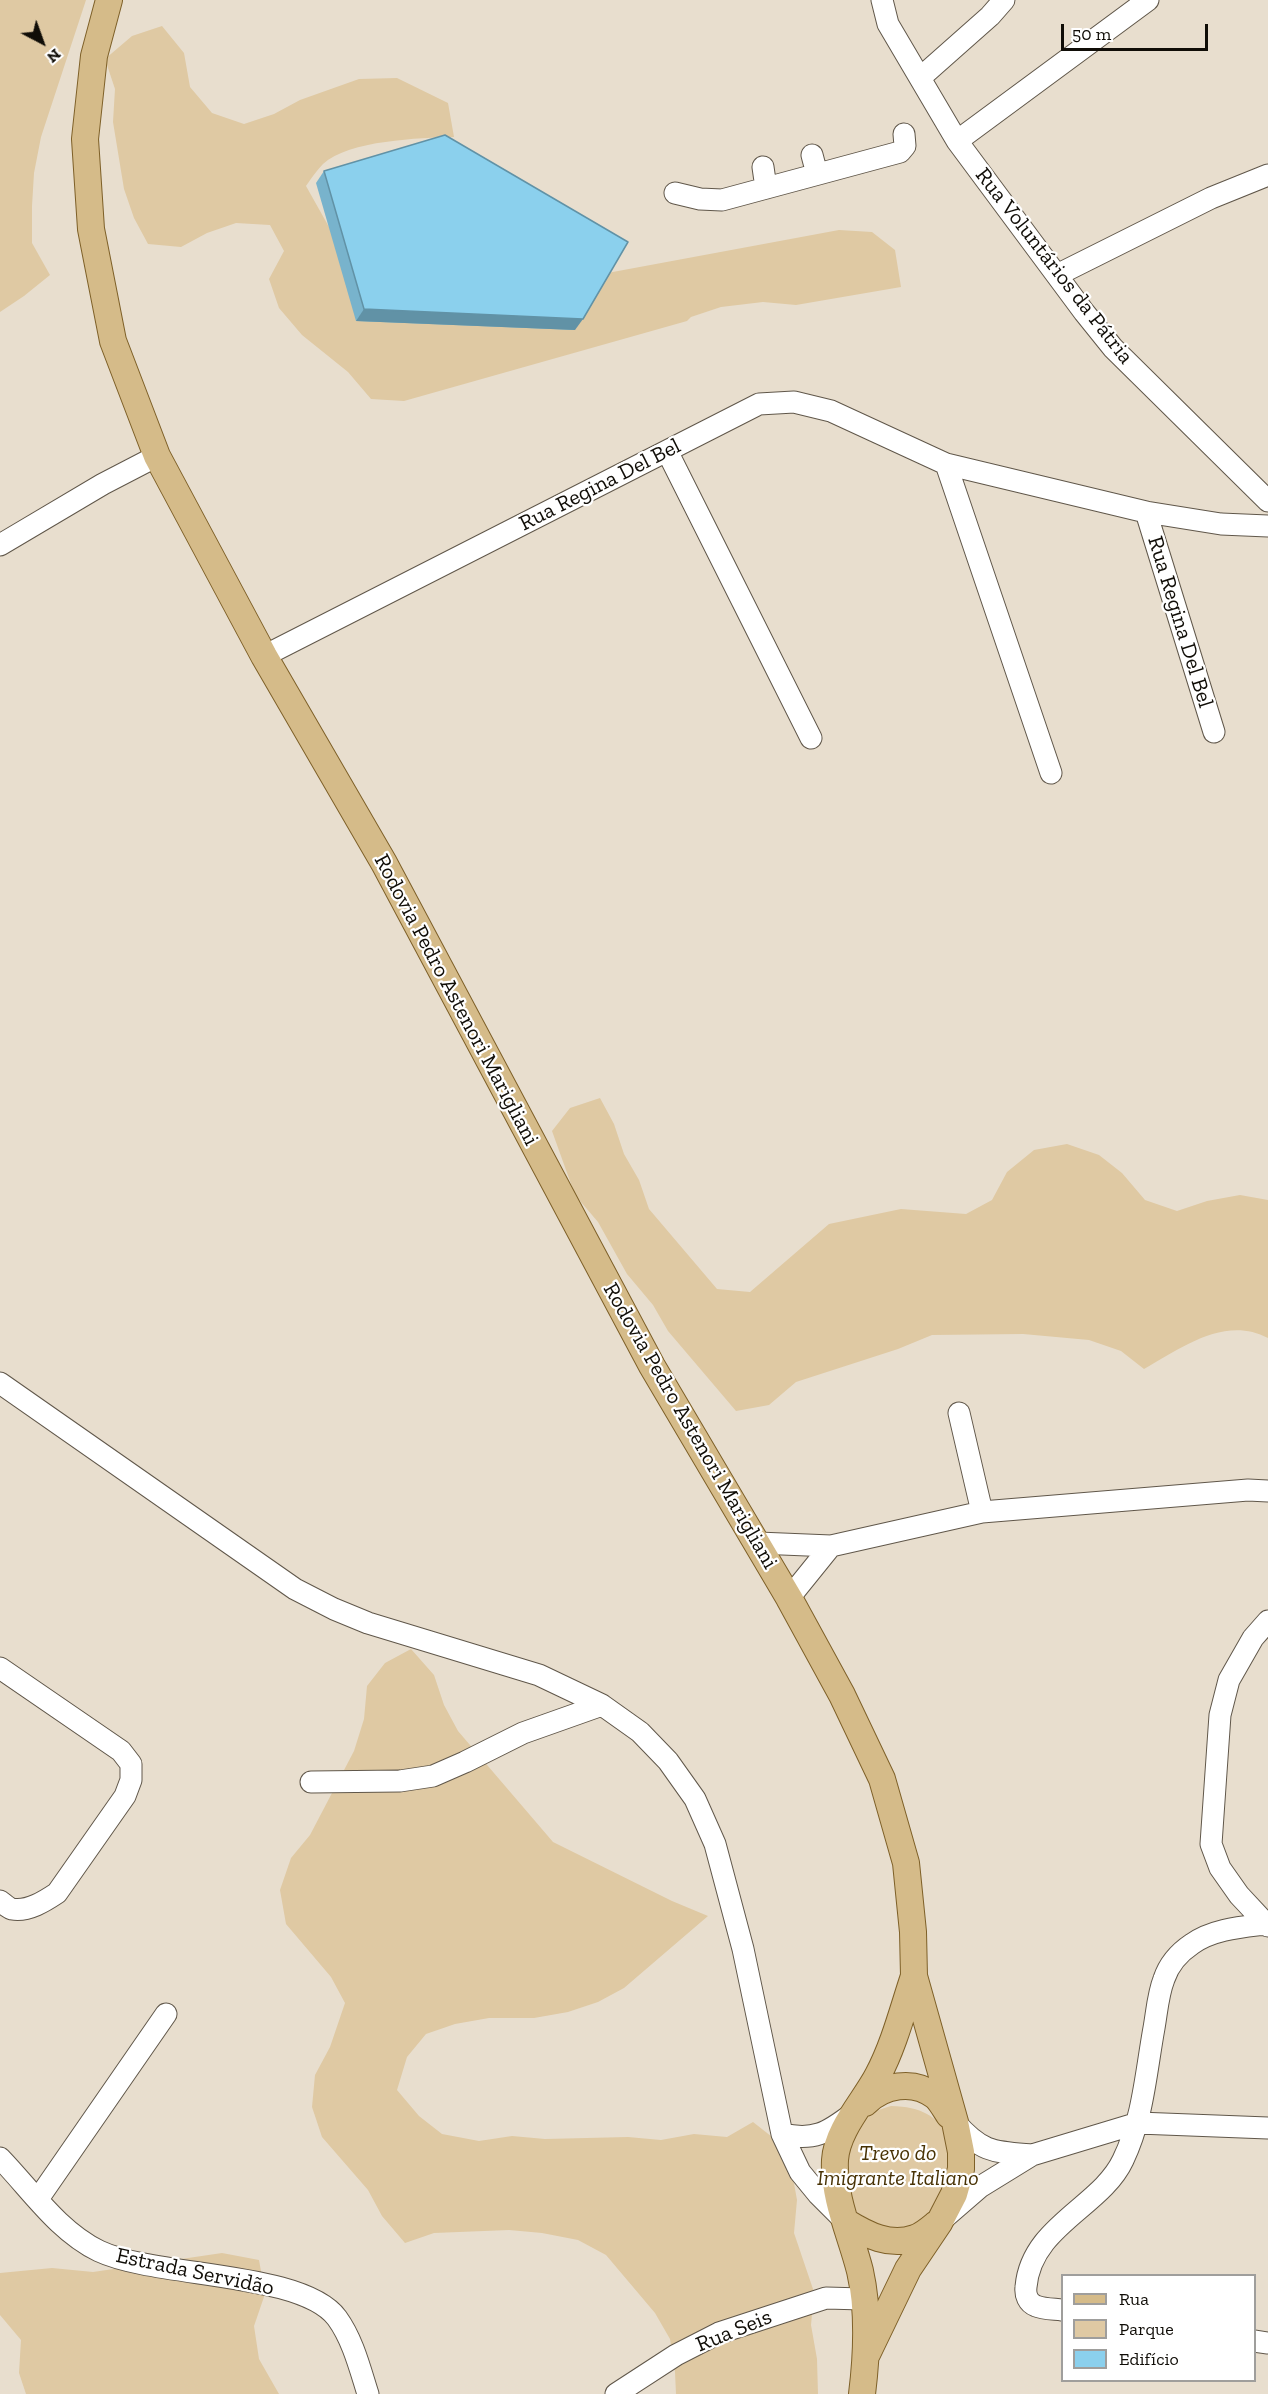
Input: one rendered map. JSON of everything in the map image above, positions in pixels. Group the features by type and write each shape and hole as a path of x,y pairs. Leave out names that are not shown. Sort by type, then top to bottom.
{"main road":[{"name":"Rodovia Pedro Astenori Marigliani","path":"109,0 94,56 85,139 91,229 113,341 157,456 264,656 384,863 652,1366 789,1598 842,1695 882,1779 906,1863 913,1932 914,1976 955,2122 961,2152 961,2169 954,2194 939,2223 908,2269 867,2354"},
{"name":"Rodovia Pedro Astenori Marigliani","path":"862,2394 867,2354 863,2299 860,2274 839,2198 835,2158 840,2140 878,2075 891,2046 914,1976"},
{"path":"856,2112 873,2095 893,2086 915,2086 935,2096 955,2122"},
{"path":"846,2222 881,2240 897,2241 916,2238 939,2223"}],"street":[{"path":"868,0 888,24"},
{"name":"Rua Voluntários da Pátria","path":"882,0 888,24 957,141 1113,348 1268,501"},
{"path":"920,78 990,16 1004,0"},
{"path":"957,141 1148,0"},
{"path":"675,193 700,199 722,200 764,178 814,165 900,152 905,146 904,134"},
{"path":"1057,275 1211,198 1268,175"},
{"name":"Rua Regina Del Bel","path":"264,656 759,404 794,402 831,411 946,464 1146,512 1221,524 1268,526"},
{"path":"668,451 811,738"},
{"path":"0,545 102,484 157,456"},
{"path":"946,464 1051,772"},
{"name":"Rua Regina Del Bel","path":"1146,512 1214,732"},
{"path":"0,1383 295,1588 334,1609 368,1623 539,1675 602,1705 640,1732 668,1761 695,1799 715,1844 743,1949 782,2134 800,2172 846,2222"},
{"path":"959,1413 982,1512"},
{"path":"758,1544 831,1546 982,1512 1248,1490 1268,1491"},
{"path":"789,1598 831,1546"},
{"path":"1267,1925 1239,1895 1220,1868 1211,1844 1220,1715 1229,1680 1254,1638 1268,1621"},
{"path":"0,1668 121,1751 131,1764 131,1780 124,1796 57,1893 44,1902 28,1908 12,1909 0,1901"},
{"path":"311,1782 400,1781 433,1776 523,1733 602,1705"},
{"path":"1061,2310 1035,2306 1027,2299 1027,2277 1040,2249 1077,2209 1109,2180 1123,2162 1138,2123 1158,2000 1164,1978 1177,1956 1194,1942 1213,1934 1267,1925"},
{"path":"38,2199 166,2014"},
{"path":"782,2134 798,2138 829,2131 856,2112"},
{"path":"955,2122 974,2142 984,2148 998,2152 1032,2155"},
{"path":"939,2223 980,2187 1032,2155 1138,2123 1268,2128"},
{"name":"Estrada Servidão","path":"0,2158 61,2224 85,2243 102,2252 133,2261 257,2283 308,2296 325,2305 347,2334 368,2394"},
{"name":"Rua Seis","path":"616,2394 676,2355 719,2333 826,2298 863,2299"}],"green space":[{"path":"0,0 86,0 41,137 34,173 32,243 50,275 0,312"},
{"path":"162,26 184,53 190,87 212,113 244,124 274,114 300,100 359,79 397,78 448,103 454,137 367,145 335,156 316,172 306,186 338,243 575,279 839,230 872,232 895,250 901,287 796,305 763,302 721,307 691,317 687,321 404,401 371,399 348,372 302,335 279,308 269,279 284,251 270,225 236,223 207,233 181,247 148,244 134,218 124,189 113,122 115,89 105,59 132,36"},
{"path":"600,1098 614,1124 624,1154 639,1180 649,1209 717,1289 750,1292 829,1224 901,1209 966,1214 992,1200 1007,1172 1034,1150 1067,1144 1099,1155 1122,1173 1145,1200 1177,1211 1207,1201 1240,1195 1268,1200 1268,1338 1252,1332 1236,1330 1220,1332 1188,1344 1144,1369 1121,1351 1089,1340 1023,1334 932,1335 898,1349 796,1382 769,1405 736,1411 668,1331 653,1305 627,1274 598,1222 575,1195 552,1131 570,1108"},
{"path":"411,1649 434,1675 444,1705 458,1731 553,1842 672,1901 708,1916 624,1988 598,2002 568,2012 534,2018 489,2018 455,2024 426,2034 407,2057 397,2090 419,2116 442,2134 479,2141 512,2136 545,2139 628,2137 661,2140 694,2134 727,2137 753,2122 776,2140 791,2167 797,2200 794,2233 814,2292 811,2325 817,2359 818,2394 676,2394 670,2339 655,2313 606,2255 578,2240 509,2230 434,2233 405,2243 382,2216 368,2190 322,2137 312,2107 315,2075 330,2047 345,2003 331,1977 286,1924 280,1890 291,1858 310,1835 354,1751 364,1719 367,1686 385,1663"},
{"name":"Trevo do Imigrante Italiano","path":"891,2106 911,2108 927,2114 940,2124 954,2140 943,2209 910,2227 889,2227 870,2221 853,2209 839,2151 859,2122 880,2109"},
{"path":"222,2253 259,2260 265,2294 254,2326 259,2359 279,2394 26,2394 19,2373 21,2340 0,2315 0,2273 52,2268 93,2272"}],"building":[{"path":"445,135 628,242 583,319 364,309 324,171"}]}
